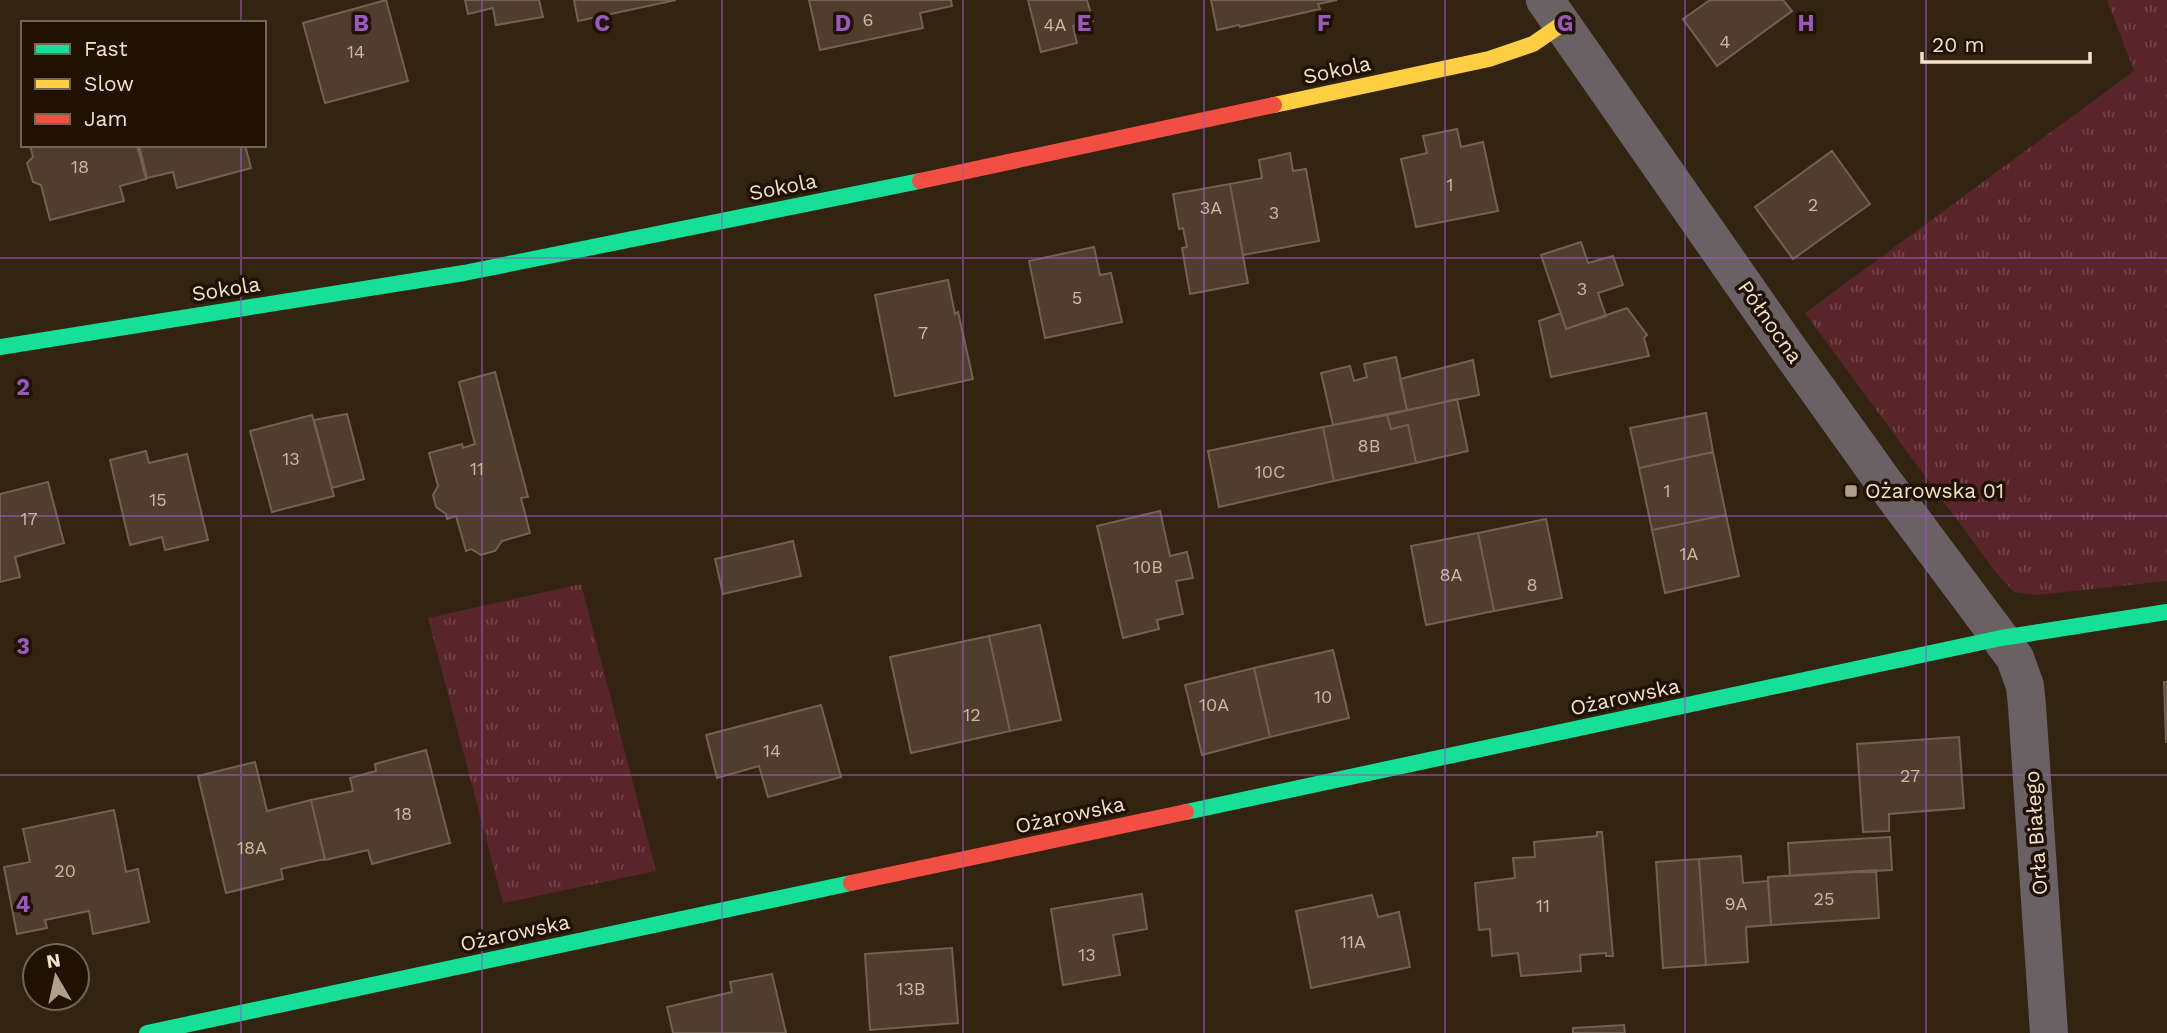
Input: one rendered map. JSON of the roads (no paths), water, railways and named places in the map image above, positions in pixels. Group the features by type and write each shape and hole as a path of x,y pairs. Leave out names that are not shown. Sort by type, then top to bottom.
{"street":[{"name":"Sokola","path":"0,347 464,272 924,181 1489,59 1533,44 1554,12"},
{"name":"Północna","path":"1554,12 1780,337 2001,638"},
{"name":"Ożarowska","path":"148,1033 2001,638 2167,612"},
{"name":"Orła Białego","path":"2001,638 2015,658 2025,687 2049,1033"}],"place":[{"name":"Ożarowska 01","path":"1851,491"}]}
